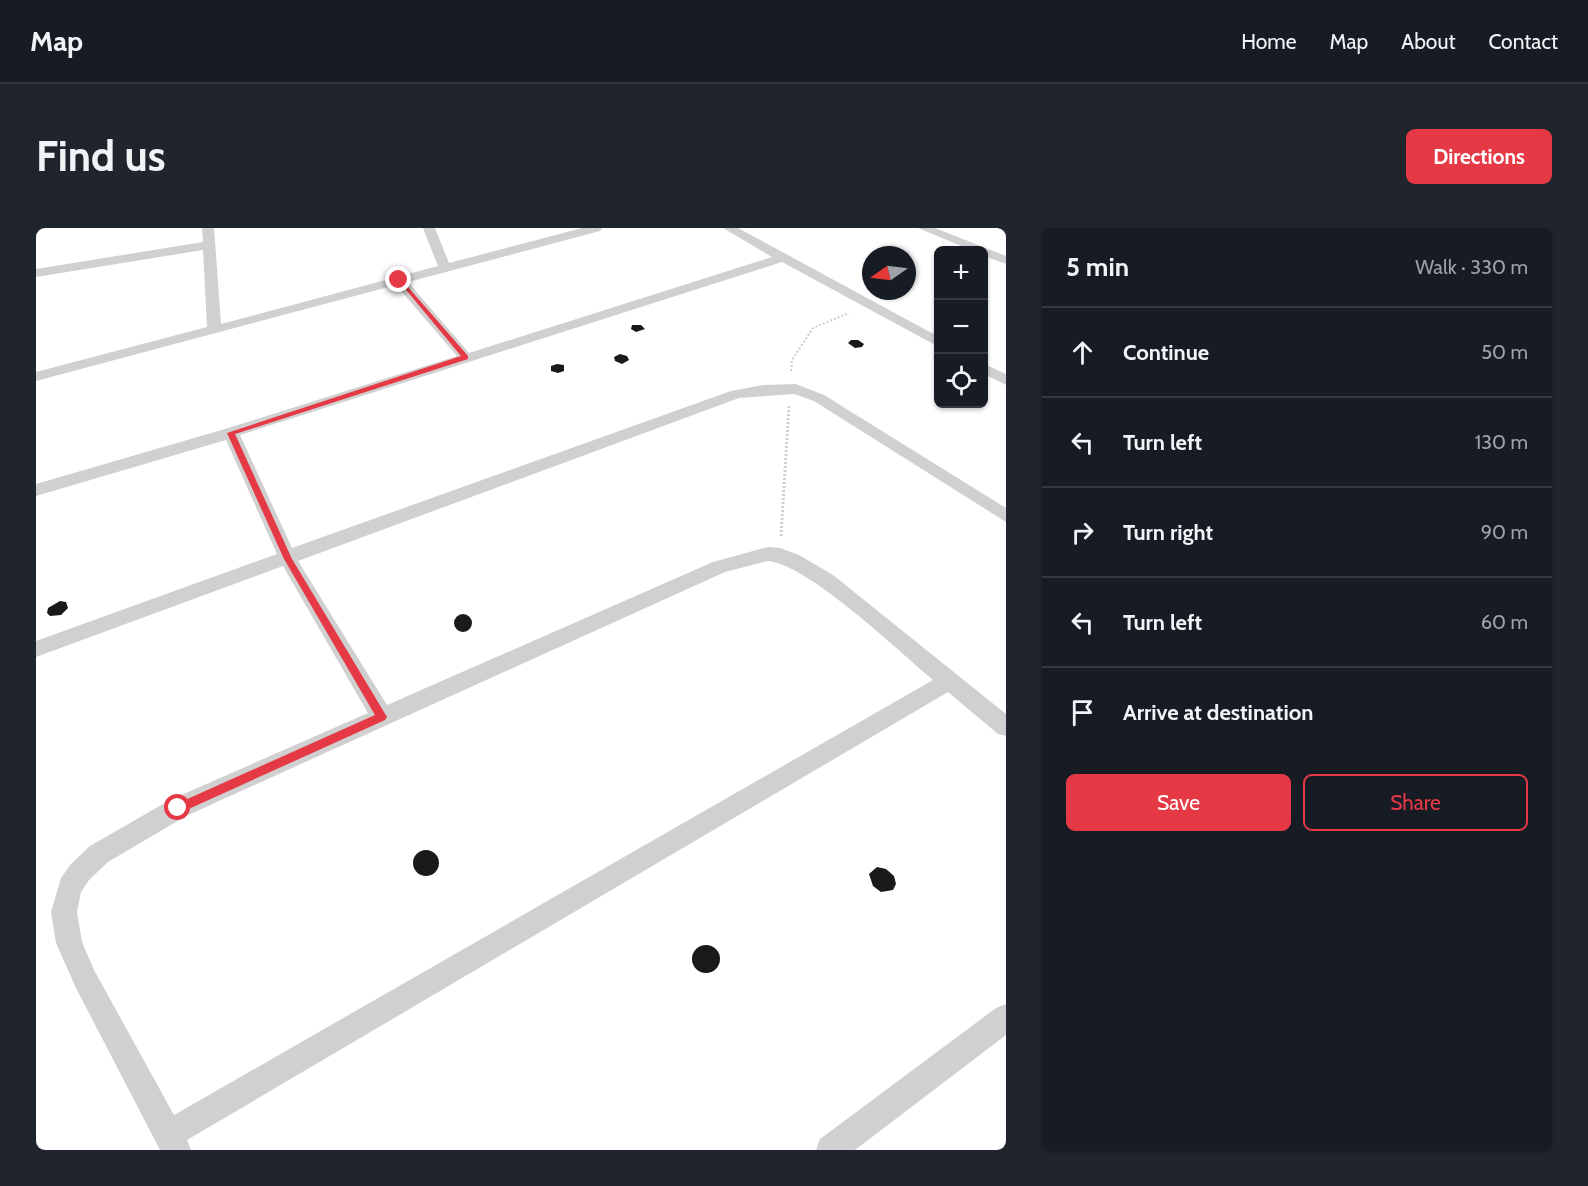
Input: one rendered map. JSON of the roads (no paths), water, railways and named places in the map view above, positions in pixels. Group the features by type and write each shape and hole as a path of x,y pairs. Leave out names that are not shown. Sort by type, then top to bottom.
{"street":[{"path":"208,228 214,330"},
{"path":"429,228 445,268"},
{"path":"36,377 596,228"},
{"path":"729,228 934,341"},
{"path":"924,228 969,246"},
{"path":"36,273 208,245"},
{"path":"988,253 1006,260"},
{"path":"36,490 231,433 782,258"},
{"path":"399,280 465,357"},
{"path":"988,370 1006,380"},
{"path":"36,649 736,394 763,390 790,389 819,398 1006,516"},
{"path":"231,433 288,559 382,717"},
{"path":"949,681 172,1142 85,978 69,943 64,912 70,886 80,872 99,854 142,827 178,808 720,567 759,555 780,555 826,580 949,681 1006,728"},
{"path":"831,1150 1006,1018"}]}
